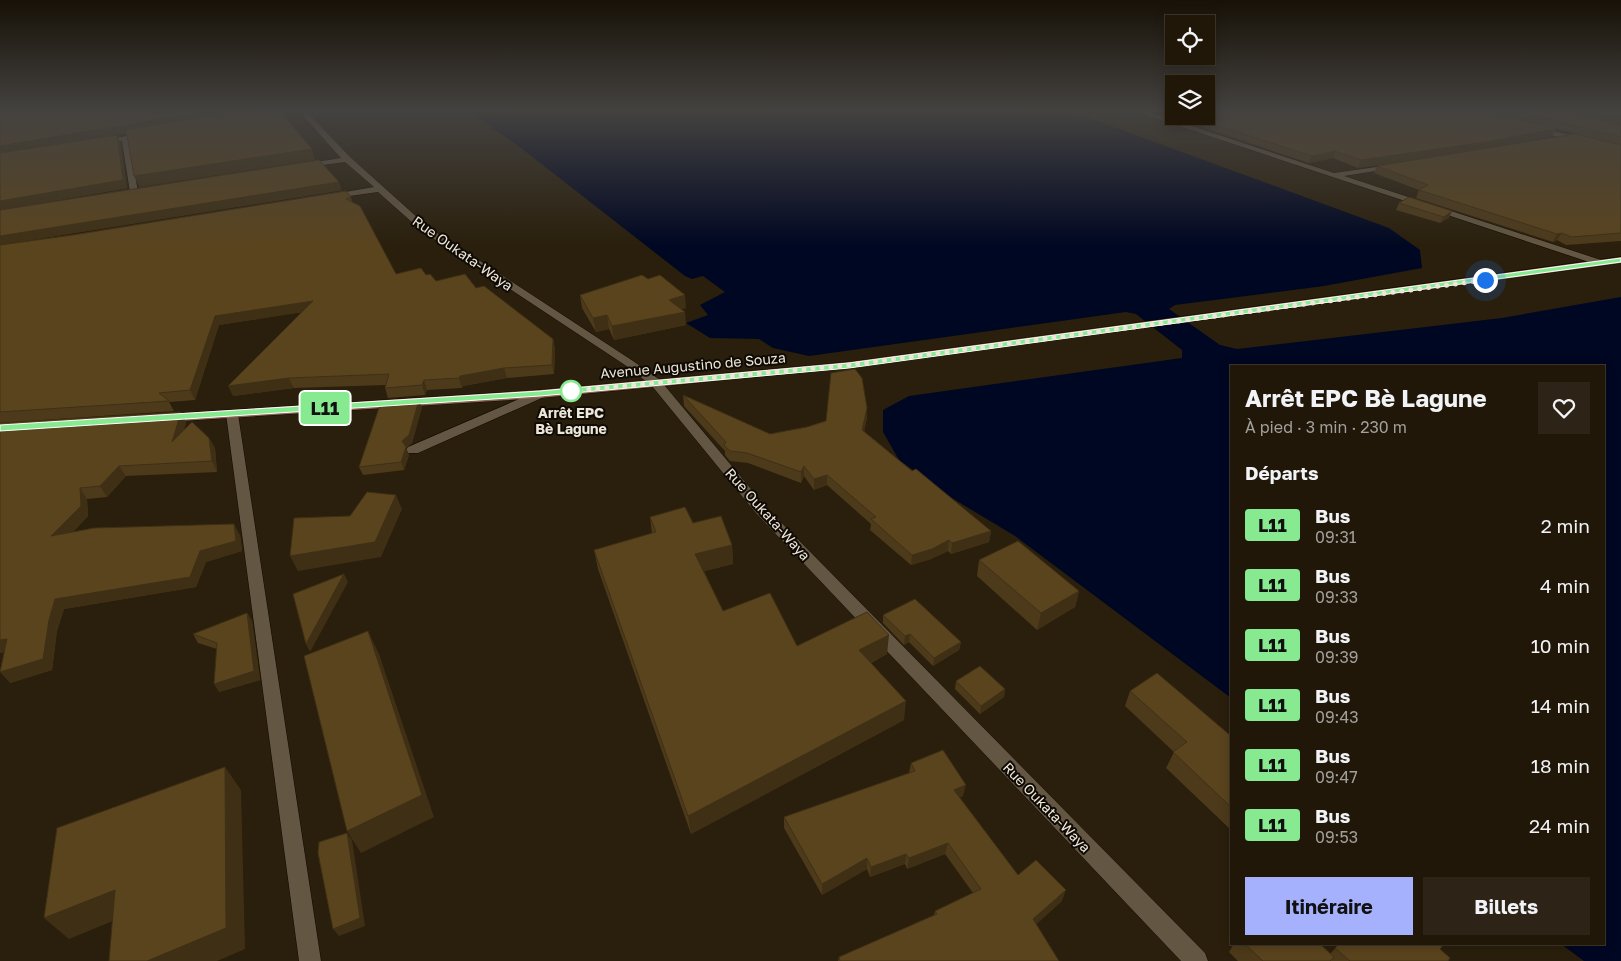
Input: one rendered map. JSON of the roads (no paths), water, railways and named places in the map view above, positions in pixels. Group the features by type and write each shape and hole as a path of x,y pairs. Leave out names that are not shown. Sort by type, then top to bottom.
{"main road":[{"name":"Avenue Augustino de Souza","path":"155,418 540,394 849,365 1523,275 1621,260"}],"street":[{"path":"125,194 139,191 130,156"},
{"name":"Rue Oukata-Waya","path":"344,156 425,229 629,363 656,383 760,509 1197,961"},
{"path":"1272,156 1601,263"},
{"path":"298,167 347,159"},
{"path":"1333,176 1400,165"},
{"path":"321,198 379,189"},
{"path":"413,450 540,394"},
{"path":"232,414 310,961"}],"water":[{"path":"531,156 1192,156 1389,228 1420,250 1422,268 1324,286 1175,305 1169,309 1220,345 1237,349 1502,318 1621,297 1621,961 1584,961 1562,945 1605,945 1605,365 1230,365 1230,697 1015,536 952,498 899,460 883,432 883,410 909,396 1182,358 1182,350 1136,314 1126,312 809,356 773,348 759,339 710,338 686,323 708,315 700,305 725,292 703,276 692,279 685,276"}],"place":[{"name":"Arrêt EPC Bè Lagune","path":"571,391"}]}
